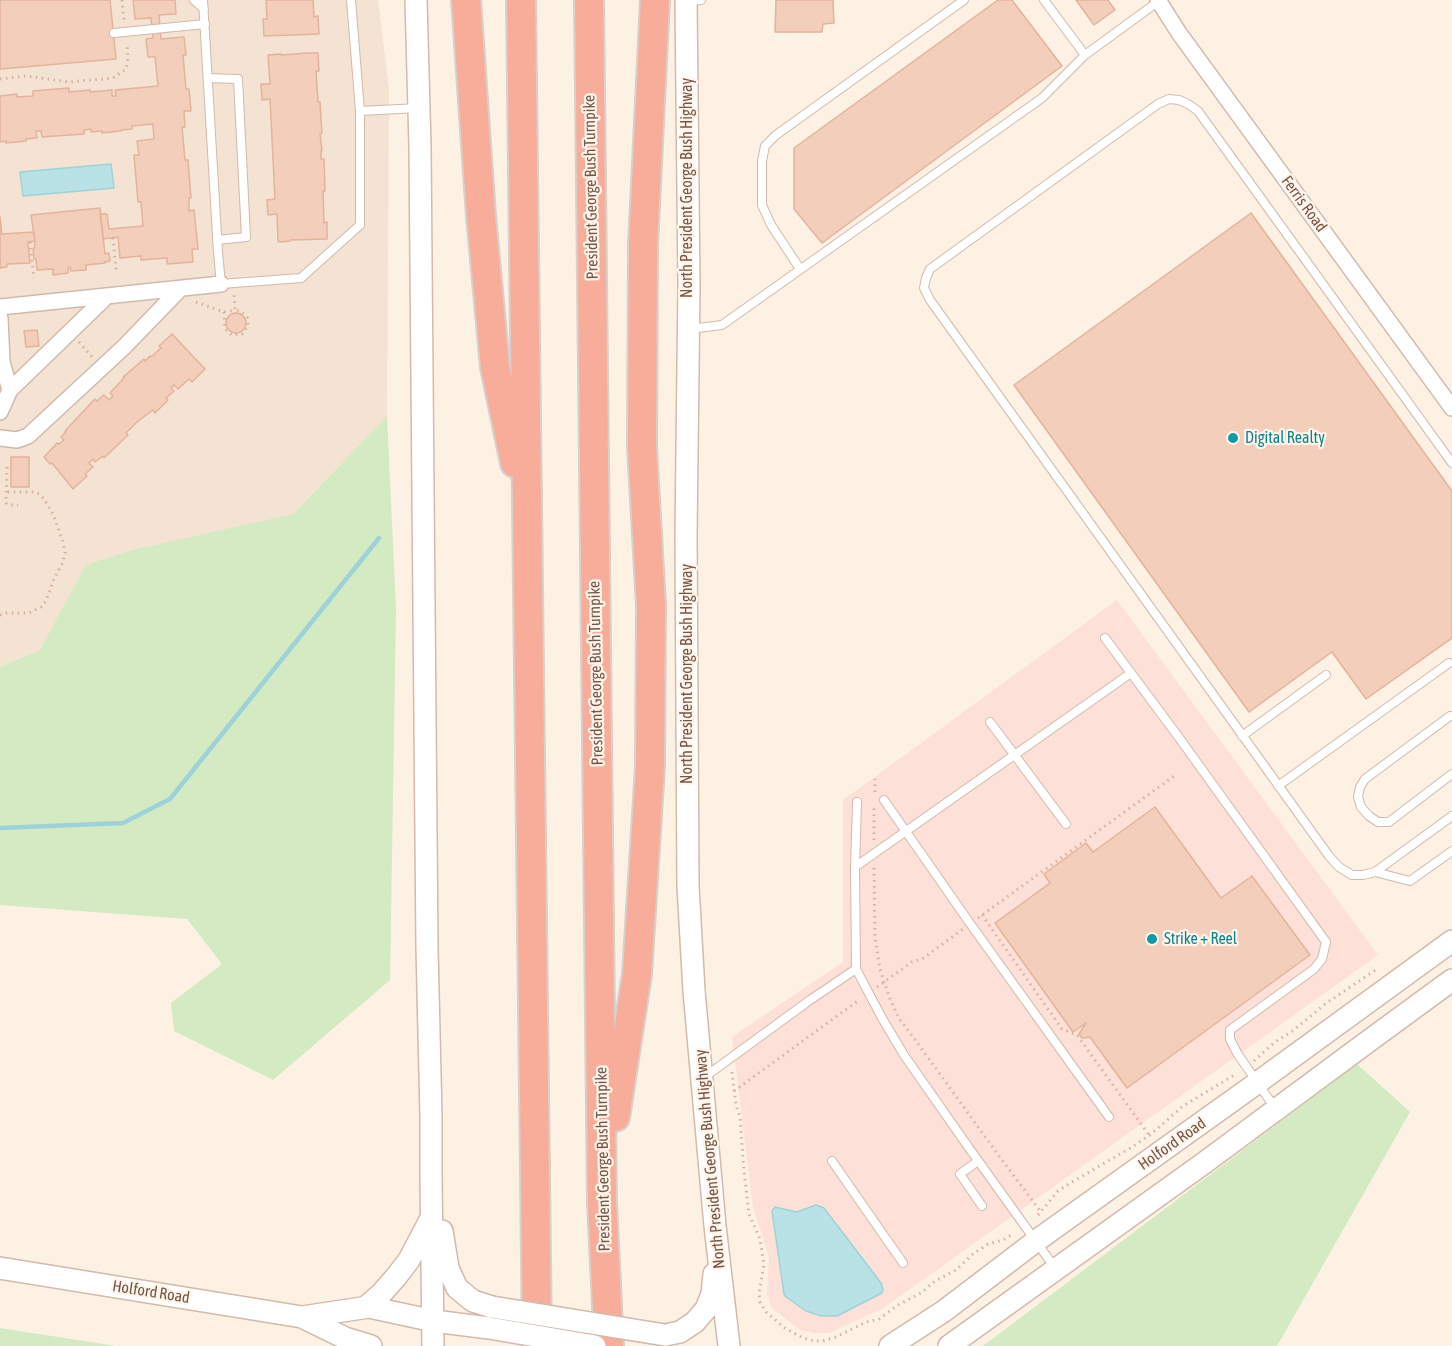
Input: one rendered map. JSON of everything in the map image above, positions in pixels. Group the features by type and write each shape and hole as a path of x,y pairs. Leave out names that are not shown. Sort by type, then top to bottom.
{"highway":[{"path":"466,0 481,216 495,367 528,525"},
{"path":"521,0 537,1346"},
{"name":"President George Bush Turnpike","path":"589,0 602,1202 609,1346"},
{"path":"602,1202 637,974 650,766 651,605 642,447 643,245 655,0"}],"main road":[{"path":"416,0 433,1346"},
{"name":"North President George Bush Highway","path":"686,0 688,886 694,991 729,1346"},
{"name":"Holford Road","path":"890,1346 944,1311 1036,1241 1452,941"},
{"name":"Holford Road","path":"949,1346 1204,1163 1452,980"},
{"path":"431,1175 448,1268 457,1288 473,1301 492,1306 665,1335 680,1332 695,1322 706,1309 712,1294 717,1240"},
{"path":"366,1307 403,1269 432,1217"},
{"name":"Holford Road","path":"0,1268 302,1317 345,1338 371,1346"},
{"name":"Holford Road","path":"302,1317 366,1307 434,1321 595,1346"}],"street":[{"name":"Ferris Road","path":"1158,1 1452,408"},
{"path":"0,307 221,284"},
{"path":"0,438 17,440 28,436 124,347 180,289"},
{"path":"0,412 10,390 107,296"},
{"path":"0,318 1,363 10,390"}],"lane":[{"path":"194,0 204,9"},
{"path":"203,0 221,284 301,278 360,225 360,111 351,0"},
{"path":"686,0 701,0"},
{"path":"800,269 771,225 762,205 762,161 765,146 776,135 964,0"},
{"path":"1044,0 1085,56"},
{"path":"688,329 722,325 1042,98 1085,56 1158,1"},
{"path":"114,33 205,24"},
{"path":"208,78 237,79 238,90 246,237 217,240"},
{"path":"1452,463 1198,111 1179,100 1169,99 1158,104 930,269 926,278 924,288 930,300 1278,786 1339,867 1352,875 1375,872 1452,816"},
{"path":"360,111 419,108"},
{"path":"1105,638 1326,942 1322,960 1314,969 1230,1030 1230,1039 1276,1109"},
{"path":"1278,786 1449,663"},
{"path":"855,867 1131,673"},
{"path":"1242,736 1326,675"},
{"path":"1452,716 1365,779 1358,797 1361,807 1378,822 1389,822 1452,774"},
{"path":"990,722 1066,824"},
{"path":"884,800 1109,1117"},
{"path":"857,802 856,969 904,1055 1056,1269"},
{"path":"1375,872 1410,881 1452,851"},
{"path":"702,1079 856,969"},
{"path":"832,1161 903,1263"},
{"path":"978,1161 960,1174 982,1206"}],"path":[{"path":"122,0 125,22"},
{"path":"0,79 26,76 69,82 113,78 126,69 127,43"},
{"path":"113,238 116,270"},
{"path":"30,242 34,278"},
{"path":"234,295 235,310"},
{"path":"192,300 224,312 240,311 247,317 248,326 242,334 232,335 225,329 224,312"},
{"path":"77,340 95,360"},
{"path":"7,467 6,498 8,505 18,505"},
{"path":"0,615 29,613 41,606 46,601 65,553 54,516 44,499 34,492 6,492"},
{"path":"1149,1135 1077,1035 1062,1029 981,916 1178,774"},
{"path":"874,843 875,779"},
{"path":"874,871 874,937 880,969 899,1018 1041,1212"},
{"path":"878,986 963,928"},
{"path":"1256,1059 1325,1004 1377,969"},
{"path":"734,1090 858,1001"},
{"path":"1034,1218 1059,1191 1132,1148 1183,1106 1237,1073"},
{"path":"732,1074 740,1117 749,1214 759,1239 764,1264 759,1293 760,1302 766,1312 785,1328 814,1341 836,1338 866,1322 879,1319 898,1305 921,1293 935,1281 956,1270 988,1244 1012,1235"}],"shaded area":[{"path":"0,0 378,0 389,89 387,416 293,514 87,565 40,650 0,667"},
{"path":"1117,600 1378,955 882,1309 829,1333 800,1330 772,1308 767,1295 769,1256 753,1207 732,1037 843,962 843,800"}],"green space":[{"path":"387,416 396,609 390,980 273,1080 174,1031 171,1003 222,964 187,919 0,905 0,667 40,650 86,565 133,550 293,514"},
{"path":"1357,1064 1410,1112 1277,1346 983,1346"},
{"path":"0,1328 116,1346 0,1346"}],"water":[{"path":"111,164 114,188 23,196 20,172"},
{"path":"816,1205 824,1208 881,1283 883,1290 882,1293 837,1316 821,1316 806,1311 784,1294 772,1211 775,1207 797,1212"}],"building":[{"path":"0,0 110,0 116,59 0,69"},
{"path":"133,0 175,0 176,14 159,15 161,39 184,37 186,89 189,89 191,111 184,111 185,127 182,127 185,160 188,160 191,198 189,198 189,211 194,210 198,249 192,249 193,262 167,264 167,258 141,260 141,256 120,258 118,237 103,239 100,214 107,214 109,229 143,226 141,202 138,202 134,155 139,155 137,141 154,139 153,124 132,126 132,129 121,131 102,133 102,131 91,132 91,129 84,130 84,134 42,137 41,131 36,131 37,138 26,139 26,141 0,142 0,96 17,94 17,97 33,96 33,91 69,88 69,92 112,90 112,96 116,96 115,90 158,86 155,57 148,57 146,39 153,38 151,18 135,19"},
{"path":"266,0 313,0 314,17 318,16 319,34 264,36 263,19 267,19"},
{"path":"776,0 833,0 834,23 823,24 822,32 775,32"},
{"path":"998,0 1012,0 1062,66 822,243 794,209 794,148"},
{"path":"1076,0 1108,0 1115,10 1094,25"},
{"path":"318,53 319,71 316,71 322,133 320,134 321,159 324,159 324,223 327,222 327,239 280,242 278,241 277,214 268,215 267,200 275,199 270,99 262,100 261,84 270,84 268,55"},
{"path":"100,208 105,254 109,253 110,261 86,265 86,270 71,271 70,267 68,273 53,275 53,269 37,270 31,215"},
{"name":"Digital Realty","path":"1251,213 1452,491 1452,638 1366,699 1332,652 1249,712 1014,385"},
{"path":"0,217 2,234 34,232 35,241 28,242 30,263 7,264 7,267 0,268"},
{"path":"232,313 240,313 246,319 246,327 240,333 232,333 226,327 226,319"},
{"path":"37,330 39,346 26,347 24,331"},
{"path":"172,334 205,369 192,382 189,379 178,389 174,385 171,388 174,391 166,398 168,400 155,413 153,410 137,422 126,433 128,435 104,458 103,456 95,462 93,459 89,463 93,467 73,489 52,463 50,464 44,457 57,443 64,440 61,437 65,431 95,399 97,401 104,395 109,400 113,396 110,393 123,377 144,359 145,361 151,357"},
{"path":"11,457 29,457 29,487 11,487"},
{"name":"Strike + Reel","path":"1155,807 1221,898 1252,876 1310,955 1127,1088 1090,1037 1082,1038 1079,1034 1086,1023 1073,1032 995,923 1050,883 1044,874 1086,843 1093,852"}],"waterway":[{"path":"0,828 123,823 170,799 379,538"}],"place":[{"name":"Digital Realty","path":"1233,438"},
{"name":"Strike + Reel","path":"1152,939"}]}
